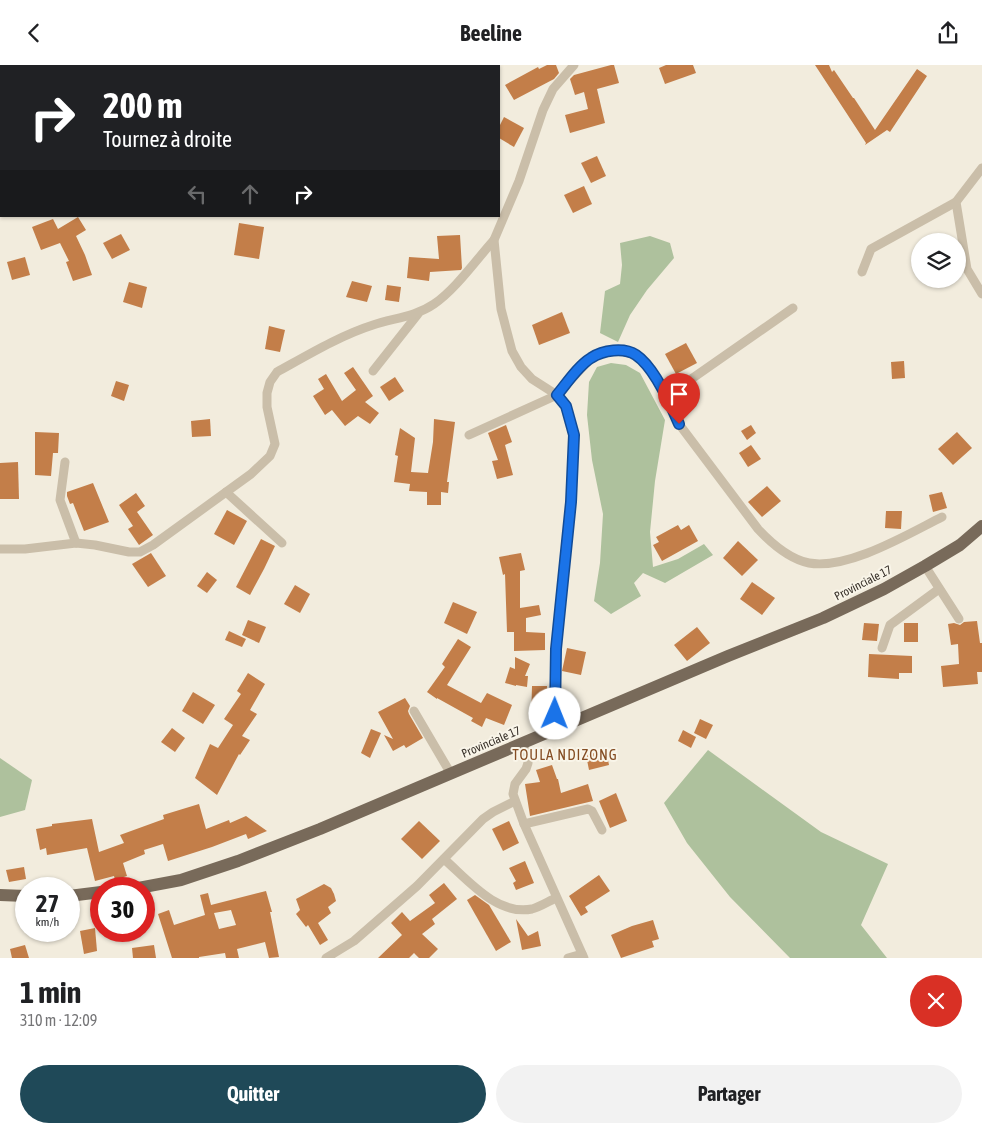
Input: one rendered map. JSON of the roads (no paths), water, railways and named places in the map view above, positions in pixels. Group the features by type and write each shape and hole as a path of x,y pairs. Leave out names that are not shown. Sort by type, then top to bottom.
{"main road":[{"name":"Provinciale 17","path":"155,885 181,880 238,861 320,829 728,656 823,619 884,589 925,566 960,545 982,527"},
{"path":"0,895 15,896"}],"street":[{"path":"0,549 25,549 76,543 129,552 140,551 153,545 251,474 270,456 275,444 267,393 270,382 277,373 356,332 373,325 418,314 433,305 447,293 494,240 519,181 543,110 553,89 574,65"},
{"path":"862,272 871,249 956,202 982,168"},
{"path":"956,202 967,269 982,294"},
{"path":"494,240 501,309 512,351 521,367 532,379 557,395 566,406 574,435 571,502 556,649 555,730"},
{"path":"667,396 793,308"},
{"path":"373,371 418,314"},
{"path":"469,435 557,395 591,358 605,352 621,351 635,355 646,364 667,396 679,424 770,542 788,555 809,563 831,564 893,542 942,517"},
{"path":"65,463 60,500 76,543"},
{"path":"226,492 282,543"},
{"path":"925,566 959,619"},
{"path":"882,648 890,625 939,589"},
{"path":"414,711 452,774"},
{"path":"522,744 528,763 515,784 513,794 524,824 583,956 568,958"},
{"path":"326,958 354,941 430,875 483,819 515,801"},
{"path":"524,824 588,809 592,811 602,830"},
{"path":"444,859 493,901 504,908 533,909 556,898"}],"district":[{"name":"TOULA NDIZONG","path":"565,754"}]}
